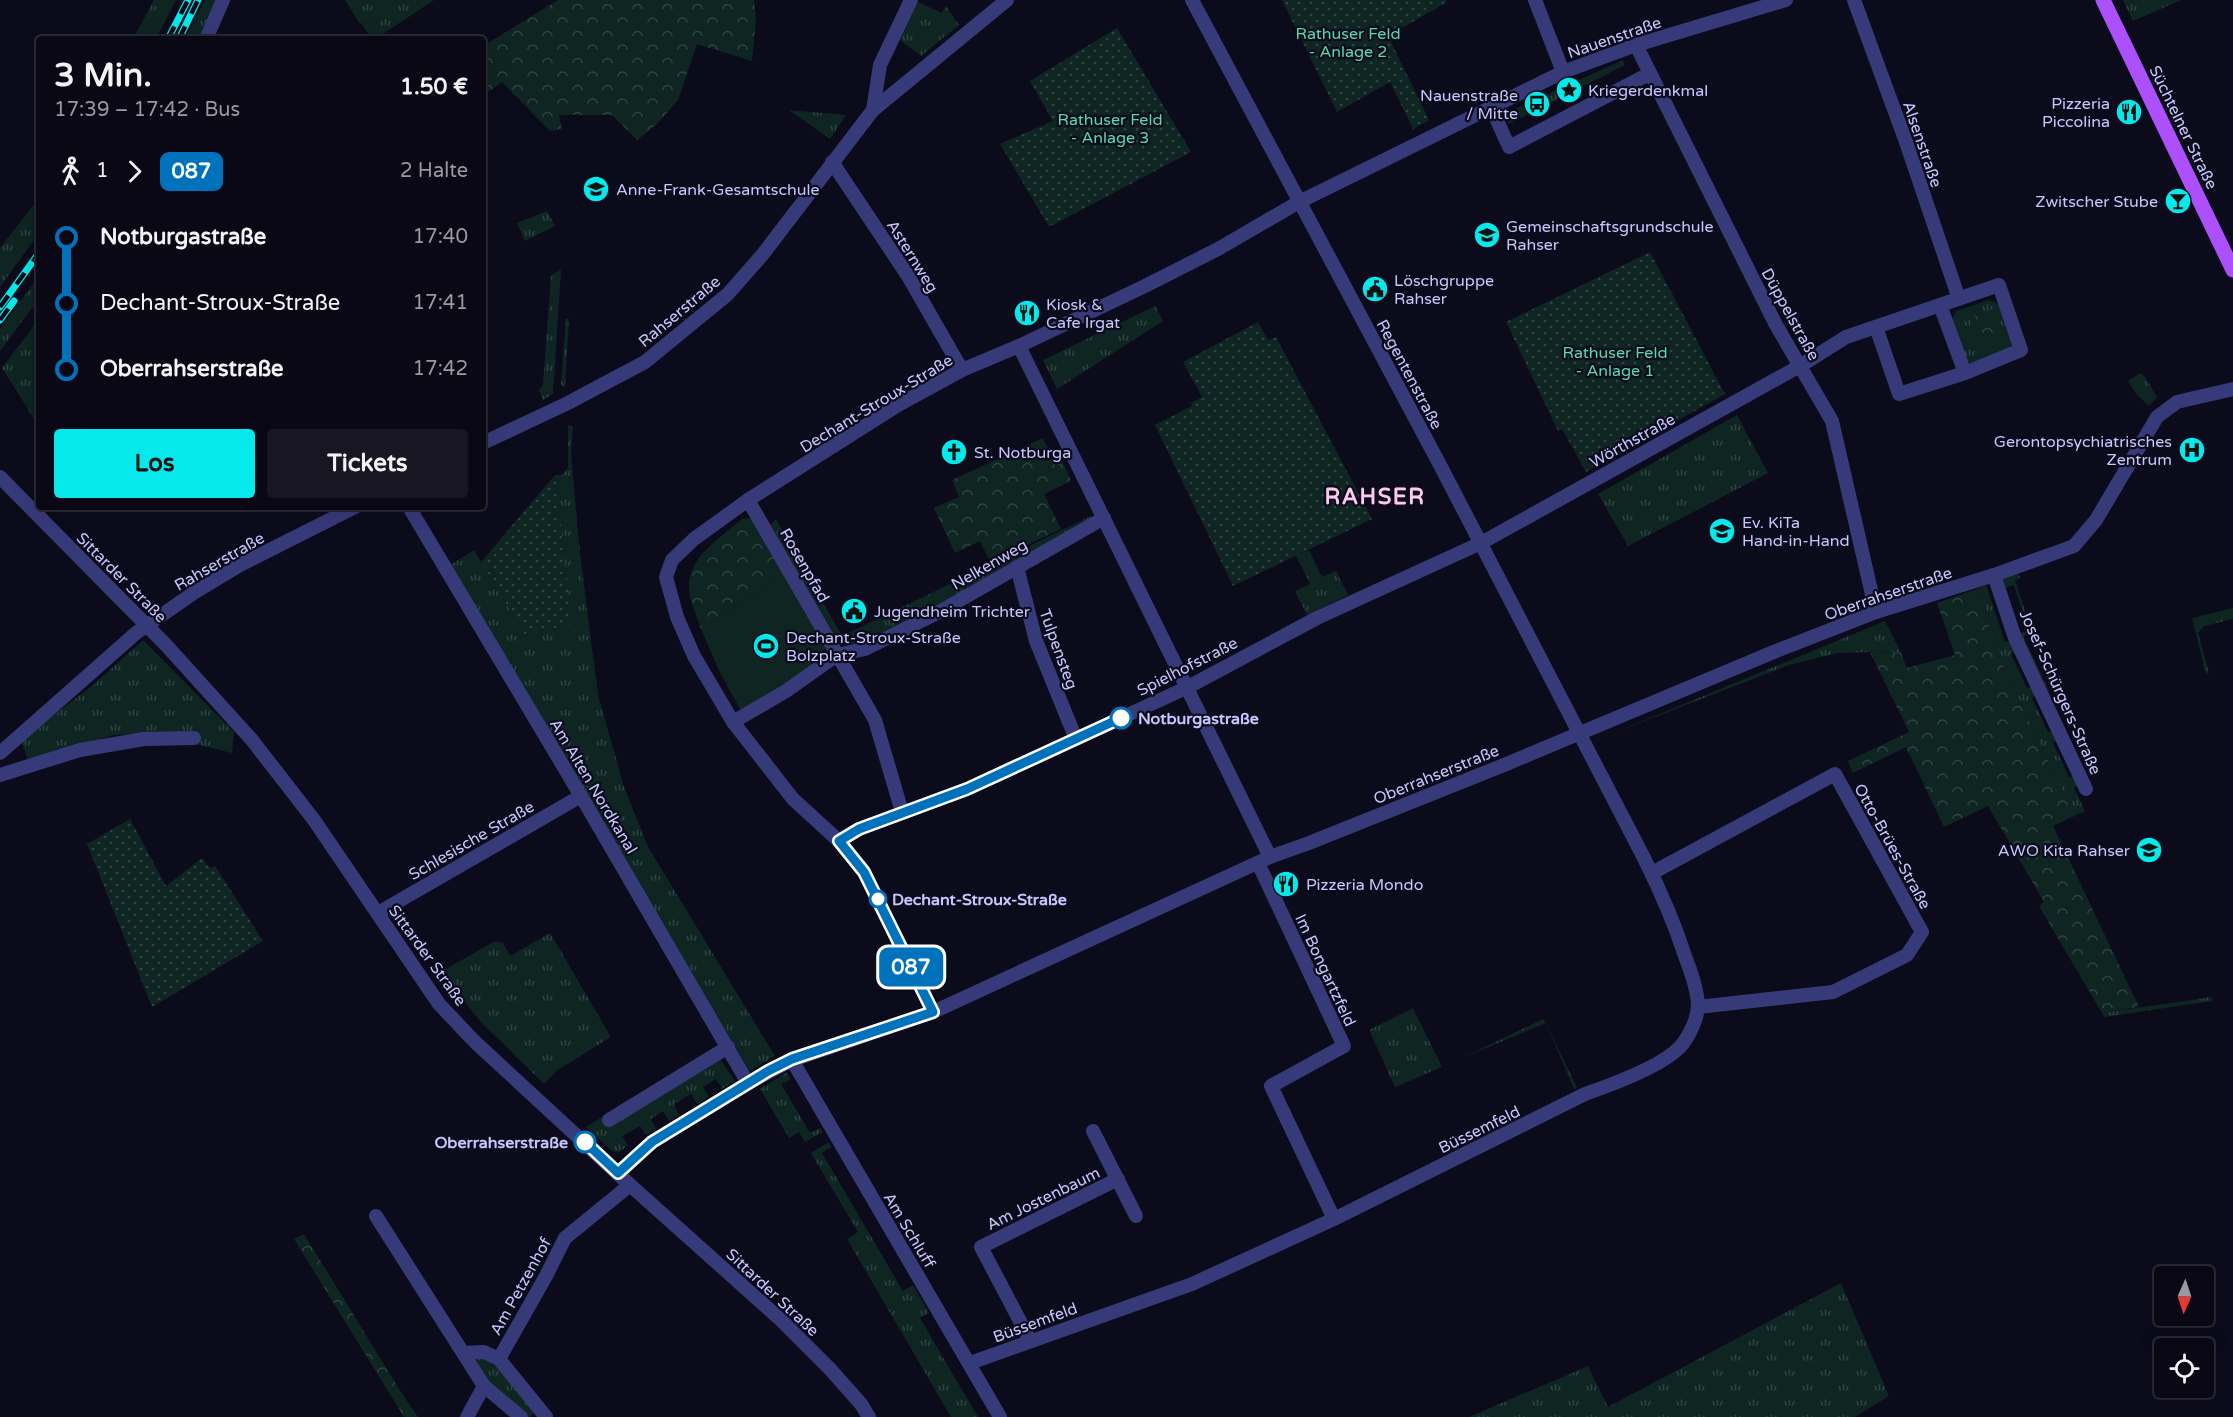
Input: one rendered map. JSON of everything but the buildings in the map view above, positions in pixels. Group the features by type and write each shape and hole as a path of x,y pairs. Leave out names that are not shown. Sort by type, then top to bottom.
{"main road":[{"name":"Süchtelner Straße","path":"2103,0 2233,270"}],"street":[{"path":"207,36 223,0"},
{"path":"873,110 880,65 910,0"},
{"name":"Rahserstraße","path":"486,442 568,403 645,362 728,294 762,254 873,110 1007,0"},
{"name":"Regentenstraße","path":"1192,0 1481,543 1579,733"},
{"path":"1535,0 1563,72"},
{"name":"Nauenstraße","path":"1299,202 1563,72 1636,45 1786,0"},
{"name":"Alsenstraße","path":"1854,0 1906,142 1959,299"},
{"name":"Düppelstraße","path":"1636,45 1776,326 1832,421 1876,612"},
{"path":"1491,107 1509,147 1649,74"},
{"name":"Asternweg","path":"832,162 908,276 962,370"},
{"name":"Dechant-Stroux-Straße","path":"933,1012 864,872 839,841 793,799 733,722 693,656 677,617 666,577 672,560 694,539 748,500 898,405 962,370 1019,346 1218,249 1299,202"},
{"path":"1800,366 1846,337 1999,285 2021,350 1965,373 1899,394 1876,327"},
{"path":"1940,305 1965,373"},
{"path":"1019,346 1188,687 1264,860"},
{"name":"Wörthstraße","path":"1481,543 1800,366"},
{"name":"Oberrahserstraße","path":"618,1173 652,1142 792,1059 933,1012 1264,860 1776,651 1876,612 1994,575 2074,546 2096,520 2157,417 2177,402 2233,389"},
{"name":"Sittarder Straße","path":"0,477 166,645 244,732 290,788 439,1004 475,1042 781,1320 830,1369 861,1404 869,1417"},
{"name":"Rosenpfad","path":"748,500 875,720 902,812"},
{"name":"Rahserstraße","path":"0,753 146,626 195,592 240,565 350,510"},
{"name":"Am Alten Nordkanal","path":"411,510 748,1083"},
{"name":"Nelkenweg","path":"733,722 786,691 837,655 865,649 939,612 1104,518"},
{"name":"Spielhofstraße","path":"839,841 859,829 967,789 1076,739 1188,687 1317,618 1481,543"},
{"name":"Tulpensteg","path":"1017,567 1036,641 1076,739"},
{"name":"Josef-Schürgers-Straße","path":"1994,575 2015,638 2086,789"},
{"path":"1579,733 1652,873 1672,918 1695,983 1698,1007"},
{"path":"0,775 80,750 144,739 194,738"},
{"name":"Otto-Brües-Straße","path":"1652,873 1835,774 1922,932 1907,955 1833,992 1698,1007"},
{"name":"Schlesische Straße","path":"378,913 581,796"},
{"name":"Im Bongartzfeld","path":"1264,860 1344,1046 1271,1086 1334,1219"},
{"name":"Büssemfeld","path":"970,1363 1192,1284 1334,1219 1585,1094 1611,1085 1664,1059 1680,1047 1690,1031 1698,1007"},
{"path":"609,1120 728,1047"},
{"name":"Am Schluff","path":"792,1059 1000,1417"},
{"name":"Am Jostenbaum","path":"1093,1131 1136,1216"},
{"name":"Am Jostenbaum","path":"1030,1340 981,1247 1118,1179"},
{"name":"Am Petzenhof","path":"499,1359 565,1238 630,1185"},
{"path":"376,1216 484,1386 521,1417"},
{"name":"Am Petzenhof","path":"464,1353 484,1352 499,1359 546,1417"},
{"path":"467,1417 484,1386"}],"green space":[{"path":"154,0 176,0 158,36 135,36"},
{"path":"205,0 219,0 201,36 187,36"},
{"path":"345,0 434,0 380,36 374,36 369,34 362,23 360,24"},
{"path":"558,0 754,0 756,20 752,61 697,44 678,100 656,125 637,140 612,115 559,115 562,129 550,131 502,82 486,94 486,44"},
{"name":"Rathuser Feld - Anlage 2","path":"1282,0 1446,0 1447,2 1390,35 1390,40 1429,120 1413,129 1390,82 1337,112"},
{"path":"2123,0 2181,0 2133,21"},
{"path":"918,2 942,13 946,6 959,25 921,56 900,40"},
{"name":"Rathuser Feld - Anlage 3","path":"1117,28 1191,152 1049,227 1000,144 1053,121 1030,81"},
{"path":"1623,60 1625,65 1509,124 1504,114"},
{"path":"789,110 844,115 846,115 830,139"},
{"path":"36,202 36,237 0,287 0,248"},
{"path":"547,211 555,226 525,241 517,223"},
{"name":"Rathuser Feld - Anlage 1","path":"1650,252 1725,394 1586,472 1562,429 1558,431 1506,322"},
{"path":"561,270 553,394 543,400 539,390 543,385 551,275"},
{"path":"36,280 36,303 0,351 0,329"},
{"path":"1989,300 2000,305 2013,343 2008,354 1975,365 1964,360 1951,322 1956,311"},
{"path":"1155,306 1163,321 1057,389 1043,360"},
{"path":"1993,309 2003,336 1978,345 1969,318"},
{"path":"566,319 569,319 565,386 563,387 561,384"},
{"path":"1258,322 1268,340 1276,337 1372,519 1233,586 1155,425 1192,406 1191,403 1202,397 1183,362"},
{"path":"36,323 36,422 2,368"},
{"path":"2140,373 2157,397 2149,406 2137,395 2128,381"},
{"path":"1737,415 1768,473 1628,546 1598,494"},
{"path":"568,425 573,426 571,454 580,553 598,695 624,787 648,847 775,1056 750,1071 450,565 474,550 525,635 571,624 555,475 562,475 568,468"},
{"path":"1043,438 1055,465 1063,462 1071,481 1044,494 1061,529 990,562 980,541 955,553 934,508 959,497 952,480"},
{"path":"555,475 572,624 525,635 481,562"},
{"path":"1091,516 1092,519 913,620 863,644 848,647 833,639 770,526 776,519 842,636"},
{"path":"751,518 757,523 783,574 701,629 690,597 691,572 713,543 742,519"},
{"path":"1309,550 1322,577 1336,571 1348,595 1307,615 1295,591 1310,584 1296,556"},
{"path":"2018,573 2020,578 2015,580 2032,633 2023,636 2059,712 2019,633 2029,630 2014,585 2005,588 2003,579"},
{"name":"Dechant-Stroux-Straße Bolzplatz","path":"783,574 824,640 825,651 817,664 744,710 740,709 720,673 701,629"},
{"path":"1986,585 2005,642 2011,641 2015,651 2011,654 2027,688 2032,686 2037,695 2032,698 2048,732 2052,731 2057,741 2053,743 2069,777 2074,776 2079,785 2074,788 2085,811 2074,816 1993,644 1985,608 1977,589"},
{"path":"1977,589 1985,608 1993,644 2074,816 2053,826 2139,1007 2102,1013 2039,906 2044,902 1988,806 1944,827 1906,747 1853,773 1848,761 1909,732 1870,652 1901,653 1907,668 1955,655 1937,603"},
{"path":"2233,608 2233,619 2204,626 2198,633 2209,673 2206,674 2192,618"},
{"path":"1885,621 1901,653 1838,653 1789,665 1611,734"},
{"path":"143,640 234,732 232,753 195,744 194,732 114,735 28,760 21,740 92,686"},
{"path":"130,819 166,886 202,858 210,868 215,866 263,941 152,1007 87,844"},
{"path":"550,933 611,1037 556,1071 544,1084 480,1021 441,972 495,941 503,943 510,956"},
{"path":"2212,997 2213,1001 2104,1017 2102,1013"},
{"path":"1413,1008 1442,1067 1395,1087 1369,1030"},
{"path":"1543,1019 1546,1023 1462,1058"},
{"path":"1546,1023 1577,1088 1574,1089"},
{"path":"720,1059 735,1081 722,1089 716,1079 703,1087 709,1097 697,1104 691,1094 674,1104 679,1115 669,1121 663,1111 651,1119 656,1129 646,1135 640,1126 622,1136 628,1146 619,1152 612,1151 586,1127 604,1116"},
{"path":"787,1072 791,1079 781,1084 810,1133 820,1128 822,1132 805,1142 799,1132 789,1138 760,1089"},
{"path":"829,1142 831,1147 822,1153 903,1291 913,1285 929,1313 920,1318 978,1417 951,1417 847,1239 858,1232 811,1153"},
{"path":"304,1234 418,1417 404,1417 294,1239"},
{"path":"1841,1283 1889,1396 1855,1417 1469,1417 1588,1366 1608,1407"},
{"path":"485,1356 495,1360 493,1364 534,1413 530,1417 527,1417 490,1385 477,1365 478,1359"}],"railway":[{"path":"170,36 188,0"},
{"path":"180,36 198,0"},
{"path":"0,307 36,257"},
{"path":"0,320 14,301"}],"bus line":[{"name":"087","path":"585,1142 618,1173 652,1142 768,1071 792,1059 933,1012 864,872 839,841 859,829 967,789 1121,718"}],"place":[{"name":"Kriegerdenkmal","path":"1569,90"},
{"name":"Nauenstraße / Mitte","path":"1537,104"},
{"name":"Pizzeria Piccolina","path":"2129,112"},
{"name":"Anne-Frank-Gesamtschule","path":"596,189"},
{"name":"Zwitscher Stube","path":"2178,201"},
{"name":"Gemeinschaftsgrundschule Rahser","path":"1487,235"},
{"name":"Löschgruppe Rahser","path":"1375,289"},
{"name":"Kiosk & Cafe Irgat","path":"1027,313"},
{"name":"Gerontopsychiatrisches Zentrum","path":"2192,450"},
{"name":"St. Notburga","path":"954,452"},
{"name":"Ev. KiTa Hand-in-Hand","path":"1722,531"},
{"name":"Jugendheim Trichter","path":"854,611"},
{"name":"Dechant-Stroux-Straße Bolzplatz","path":"766,646"},
{"name":"Notburgastraße","path":"1121,718"},
{"name":"AWO Kita Rahser","path":"2149,850"},
{"name":"Pizzeria Mondo","path":"1286,884"},
{"name":"Dechant-Stroux-Straße","path":"878,899"},
{"name":"Oberrahserstraße","path":"585,1142"}],"district":[{"name":"RAHSER","path":"1375,496"}]}
